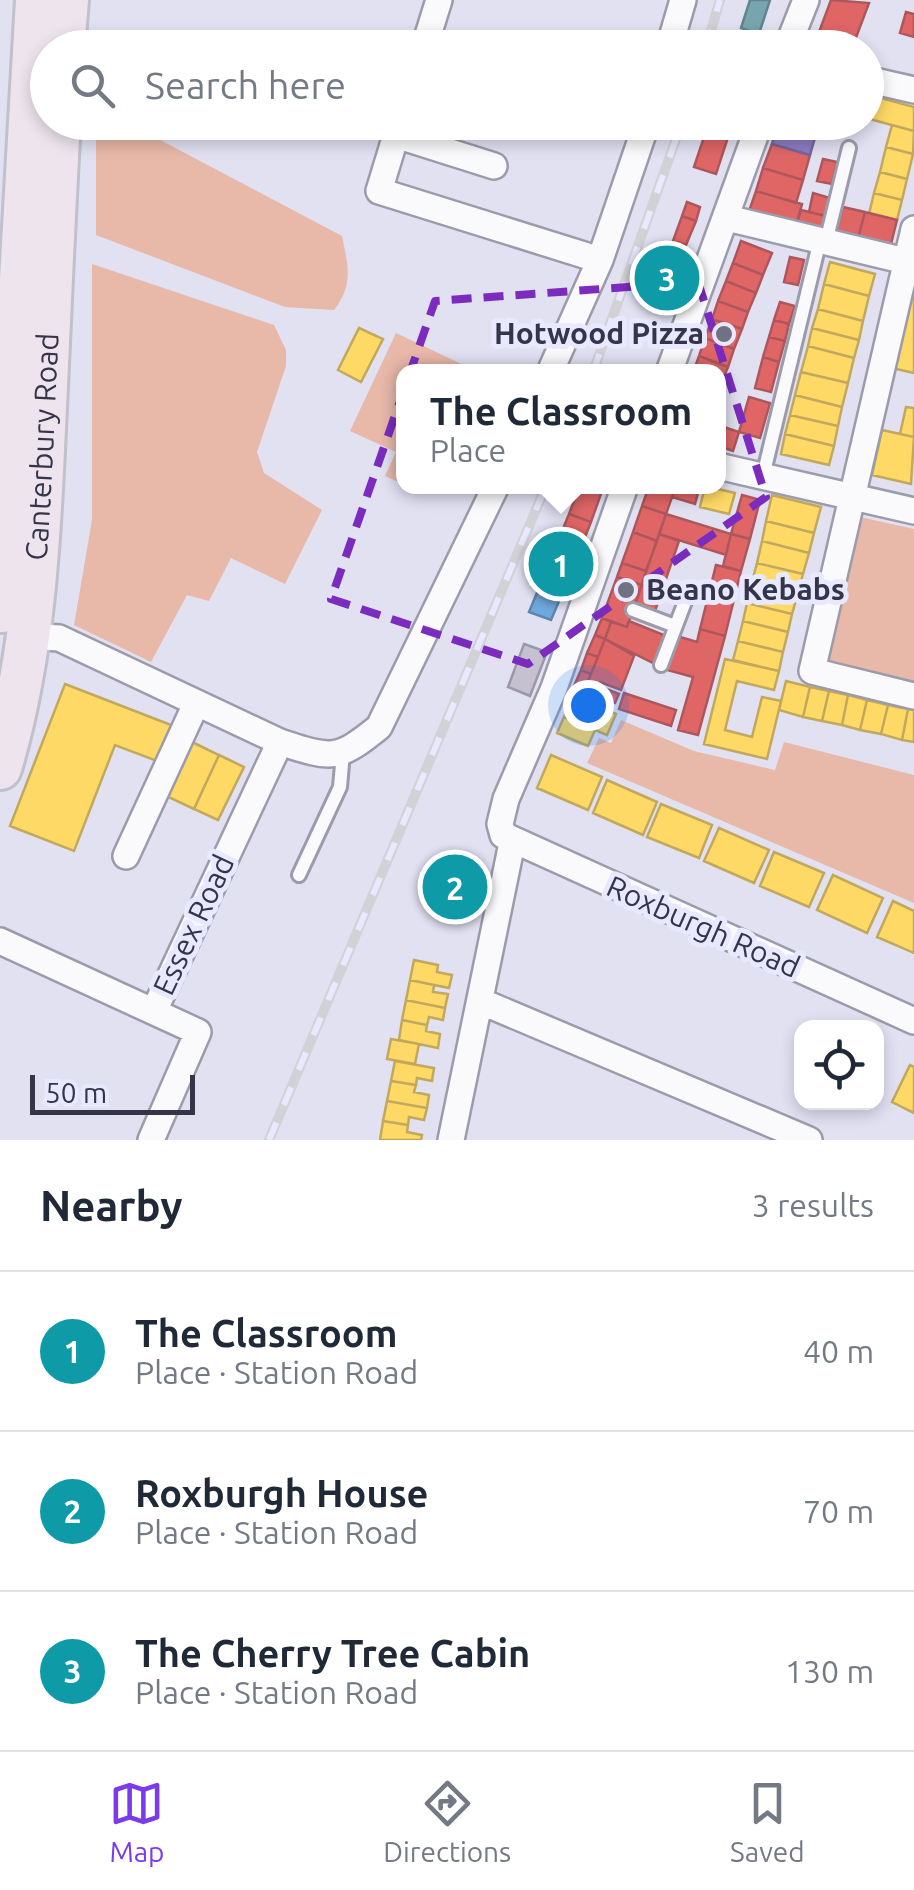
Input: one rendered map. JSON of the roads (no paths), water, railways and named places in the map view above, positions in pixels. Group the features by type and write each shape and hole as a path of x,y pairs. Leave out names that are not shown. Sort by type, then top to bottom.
{"highway":[{"name":"Canterbury Road","path":"36,30 37,0"},
{"path":"64,30 67,0"},
{"name":"Canterbury Road","path":"0,768 16,714 8,617 30,140"},
{"name":"Canterbury Road","path":"8,617 40,505 58,140"}],"street":[{"path":"430,30 440,0"},
{"path":"675,30 683,0"},
{"path":"794,30 806,0"},
{"path":"884,83 914,90"},
{"path":"395,140 379,191 600,260"},
{"path":"427,140 494,166"},
{"path":"554,364 600,260 641,140"},
{"path":"671,364 754,140"},
{"path":"726,218 910,262"},
{"path":"914,229 910,262 812,671 914,696"},
{"path":"726,468 914,510"},
{"path":"8,617 280,742 318,755 345,753 379,727 492,494"},
{"path":"451,1140 480,1001 506,834 506,799 592,594 623,494"},
{"path":"126,856 196,704"},
{"name":"Essex Road","path":"151,1140 198,1032 154,1010 280,742"},
{"name":"Roxburgh Road","path":"506,834 914,1021"},
{"path":"0,941 154,1010"},
{"path":"480,1001 809,1140"}],"lane":[{"path":"762,476 850,148"},
{"path":"661,665 686,599"},
{"path":"633,610 675,626"},
{"path":"299,876 340,787 345,753"}],"railway":[{"path":"711,30 720,0"},
{"path":"596,364 676,140"},
{"path":"269,1140 543,494"}],"place":[{"name":"The Cherry Tree Cabin","path":"667,278"},
{"name":"Hotwood Pizza","path":"724,334"},
{"name":"The Classroom","path":"561,564"},
{"name":"Beano Kebabs","path":"626,590"},
{"name":"Roxburgh House","path":"455,887"}]}
